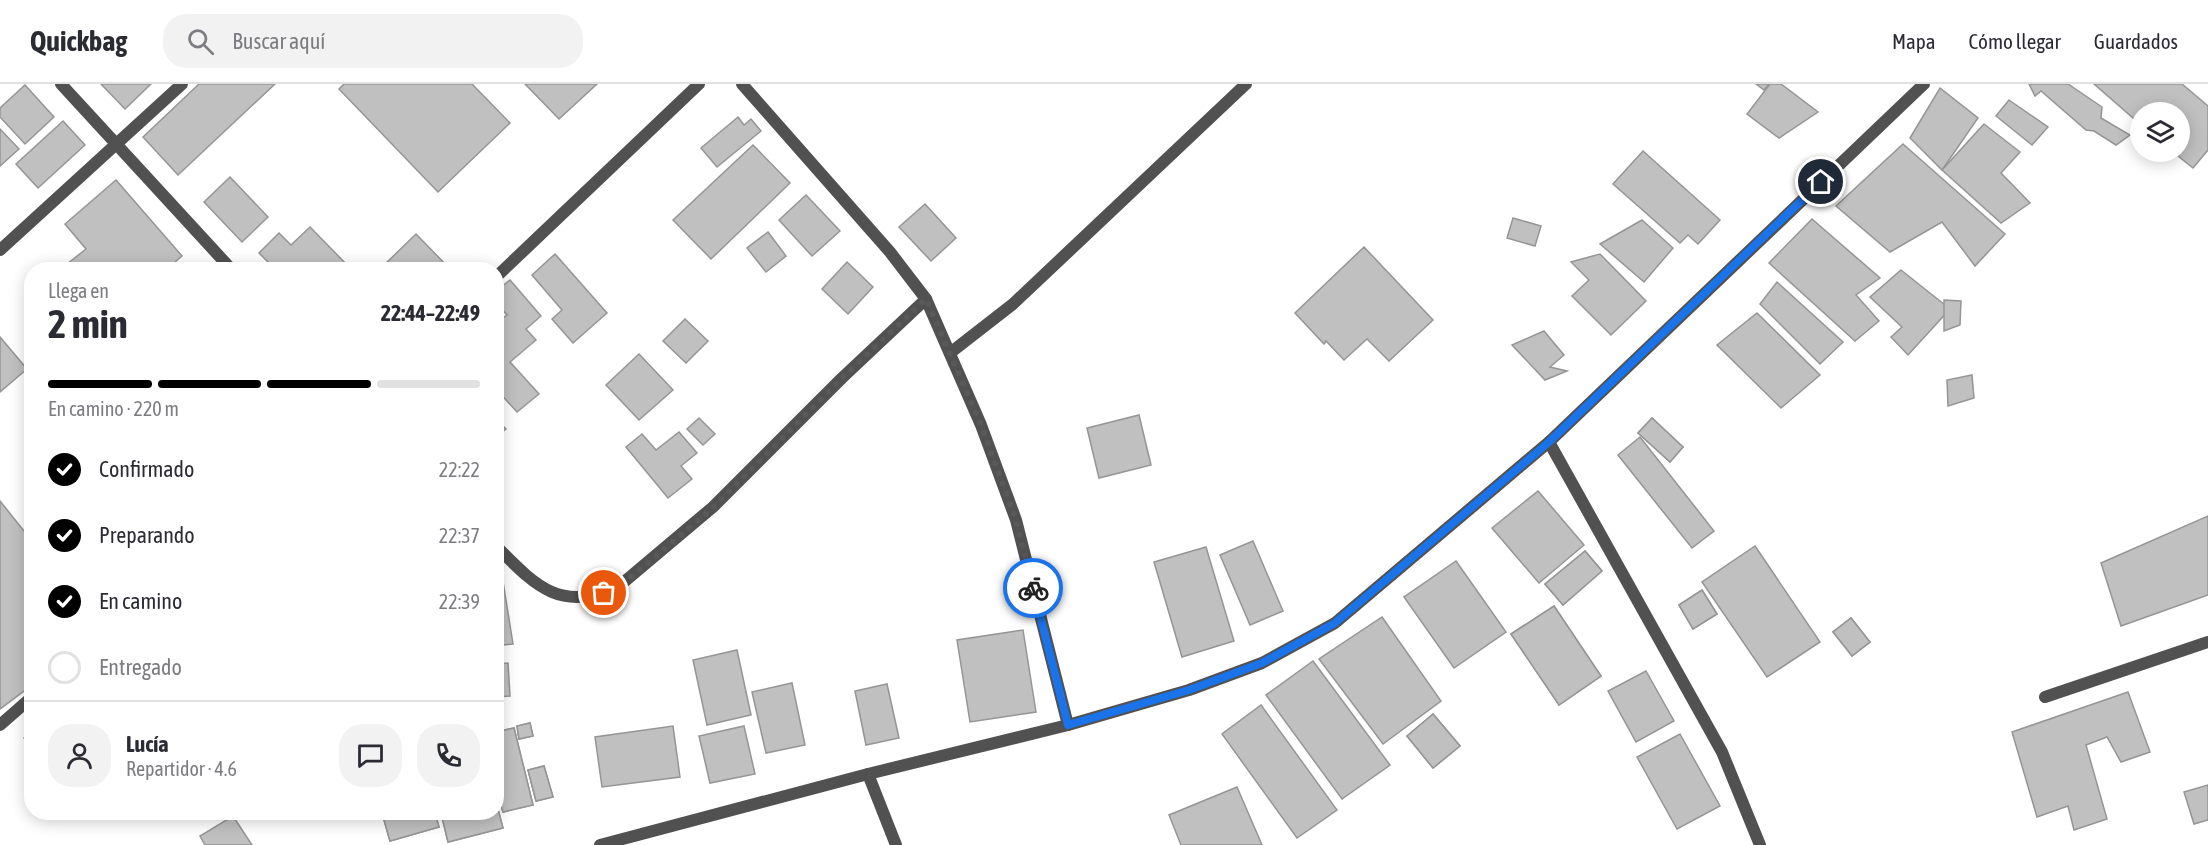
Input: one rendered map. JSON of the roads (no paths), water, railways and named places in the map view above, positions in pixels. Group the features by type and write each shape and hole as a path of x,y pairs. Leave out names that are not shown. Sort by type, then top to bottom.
{"street":[{"path":"61,84 225,262"},
{"path":"0,250 182,84"},
{"path":"504,269 699,84"},
{"path":"742,84 890,252 926,299 981,425 1016,520 1068,725"},
{"path":"950,353 1013,304 1246,84"},
{"path":"600,845 868,774 1068,725 1189,690 1262,663 1335,623 1549,442 1924,84"},
{"path":"504,554 525,575 550,593 570,597 587,597 618,587 714,507 842,378 926,299"},
{"path":"1549,442 1722,752 1760,845"},
{"path":"2045,697 2208,642"},
{"path":"0,725 24,704"},
{"path":"868,774 896,845"}]}
